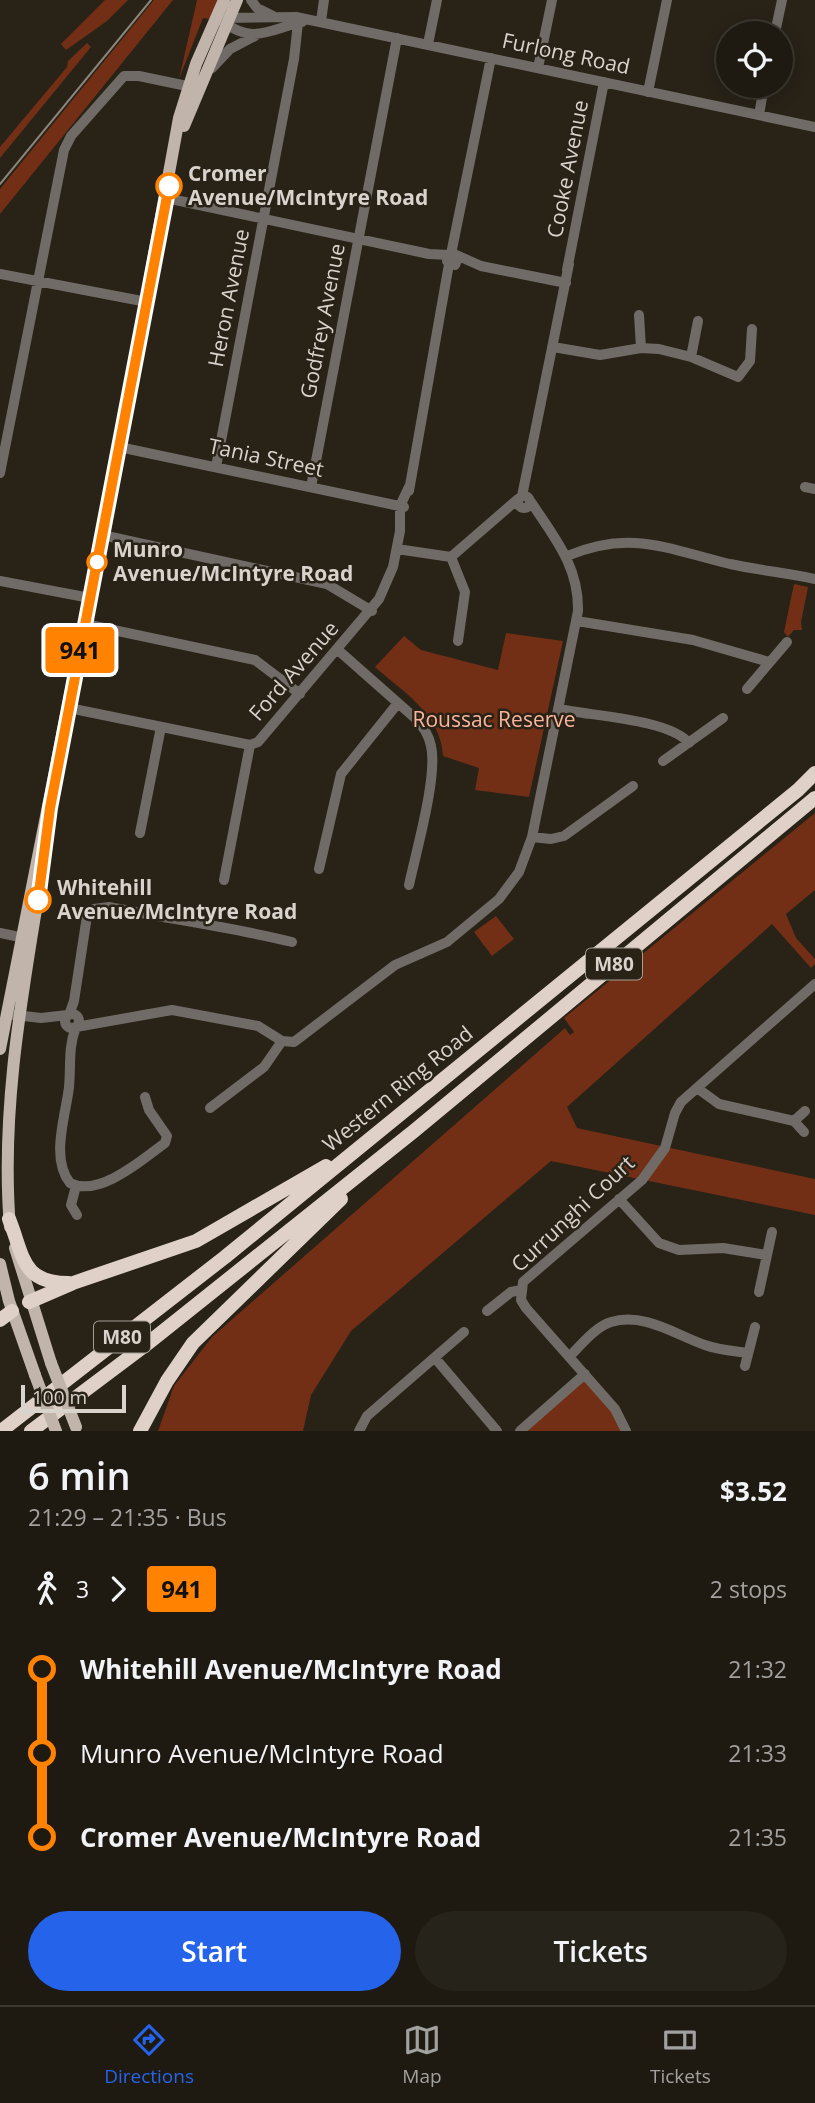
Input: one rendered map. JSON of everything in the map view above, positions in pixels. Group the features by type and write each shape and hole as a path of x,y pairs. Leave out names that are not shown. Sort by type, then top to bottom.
{"highway":[{"name":"Western Ring Road","path":"1,1431 428,1093 798,790 815,773"},
{"name":"Western Ring Road","path":"31,1431 147,1344 414,1130 815,798"},
{"path":"29,1302 73,1283 196,1241 349,1150 428,1093"},
{"path":"143,1431 155,1401 184,1354 202,1333 414,1130"},
{"path":"9,1219 30,1272 45,1282 73,1283"}],"main road":[{"path":"177,143 224,20 224,0"},
{"path":"77,1429 29,1302 9,1219 1,1143 11,1015 47,843 50,808 177,143 179,118 187,86 237,0"},
{"path":"0,1049 11,1015"},
{"path":"0,1174 3,1159"},
{"path":"0,1264 6,1315 35,1375 56,1431"},
{"path":"6,1315 29,1302"}],"street":[{"path":"251,0 257,8 276,18"},
{"path":"315,20 322,0"},
{"path":"428,44 437,0"},
{"path":"538,68 552,0"},
{"path":"648,92 667,0"},
{"path":"778,21 782,0"},
{"name":"Furlong Road","path":"224,20 315,20 815,127"},
{"path":"224,20 240,33 256,35"},
{"name":"Furlong Road","path":"204,75 229,50 256,35 315,20"},
{"name":"Heron Avenue","path":"216,467 295,54 292,24"},
{"name":"Godfrey Avenue","path":"311,487 397,38"},
{"name":"Ford Avenue","path":"224,880 250,745 258,742 372,611 389,578 405,518 402,507 409,487 491,58"},
{"path":"0,473 59,163 71,136 124,76 139,76 187,86"},
{"name":"Cooke Avenue","path":"524,501 563,283 604,82"},
{"path":"759,115 762,98"},
{"path":"166,198 563,283"},
{"path":"0,274 147,302"},
{"path":"639,315 641,348"},
{"path":"691,357 698,321"},
{"path":"553,347 600,355 641,348 691,357 734,377 741,376 750,361 752,329"},
{"name":"Tania Street","path":"119,447 402,507"},
{"path":"11,1015 104,1022 154,1011 181,1011 258,1026 282,1041 294,1042 396,965 447,942 510,886 526,858 532,837 577,621 577,590 567,556 541,518 524,501 506,512 452,557 397,549"},
{"path":"102,535 327,583 372,611"},
{"path":"567,556 602,544 637,542 755,569 815,579"},
{"path":"452,557 465,592 458,641"},
{"path":"0,581 90,598"},
{"path":"577,621 693,640 769,662"},
{"path":"85,624 255,660 300,694"},
{"path":"747,689 787,642"},
{"path":"338,650 422,726 432,756 409,886"},
{"path":"319,869 341,774 398,703"},
{"path":"69,708 250,745"},
{"path":"559,709 602,718 636,720 678,734 689,743"},
{"path":"663,761 723,718"},
{"path":"140,833 161,727"},
{"path":"532,837 551,839 564,836 633,786"},
{"path":"145,1097 149,1110 168,1138 121,1174 86,1188 76,1186 65,1173 62,1142 74,1001 87,916 101,907 218,929 246,930 292,942"},
{"path":"0,933 25,938"},
{"name":"Currunghi Court","path":"487,1311 511,1292 520,1290 523,1282 619,1199 656,1163 665,1148 681,1102 815,984"},
{"path":"210,1108 264,1068 282,1041"},
{"path":"697,1088 719,1104 794,1121 804,1132"},
{"path":"794,1121 805,1111"},
{"path":"76,1186 71,1206 77,1215"},
{"path":"619,1199 659,1243 679,1250 723,1248 766,1255"},
{"path":"759,1292 772,1232"},
{"path":"520,1290 521,1300 526,1308 615,1409 626,1431"},
{"path":"569,1357 598,1329 611,1322 625,1320 671,1328 705,1345 748,1353"},
{"path":"745,1366 755,1327"},
{"path":"359,1431 367,1416 464,1332"},
{"path":"435,1358 497,1431"},
{"path":"520,1431 585,1374"}],"green space":[{"path":"105,0 128,0 107,21 66,50 61,44"},
{"path":"154,0 173,0 0,214 0,189"},
{"path":"197,0 219,0 209,19 203,18 179,79"},
{"path":"87,43 91,47 0,158 0,147 67,67 68,61"},
{"path":"794,584 808,587 802,630 794,630 788,637 784,632"},
{"name":"Roussac Reserve","path":"506,633 563,641 529,797 475,790 479,768 443,756 441,741 428,716 375,667 404,636 421,650 498,670"},
{"path":"815,813 815,890 786,914 796,938 815,959 815,964 811,968 772,924 567,1107 577,1128 815,1179 815,1215 551,1161 351,1331 311,1395 303,1431 158,1431 174,1386 212,1337 565,1028 570,1035 574,1032 564,1018"},
{"path":"496,916 514,939 492,956 474,932"},
{"path":"585,1379 614,1414 622,1431 526,1431"}],"railway":[{"path":"0,184 151,0"}],"bus line":[{"name":"941","path":"38,900 50,808 169,186"}],"place":[{"name":"Cromer Avenue/McIntyre Road","path":"169,186"},
{"name":"Munro Avenue/McIntyre Road","path":"97,562"},
{"name":"Whitehill Avenue/McIntyre Road","path":"38,900"}]}
